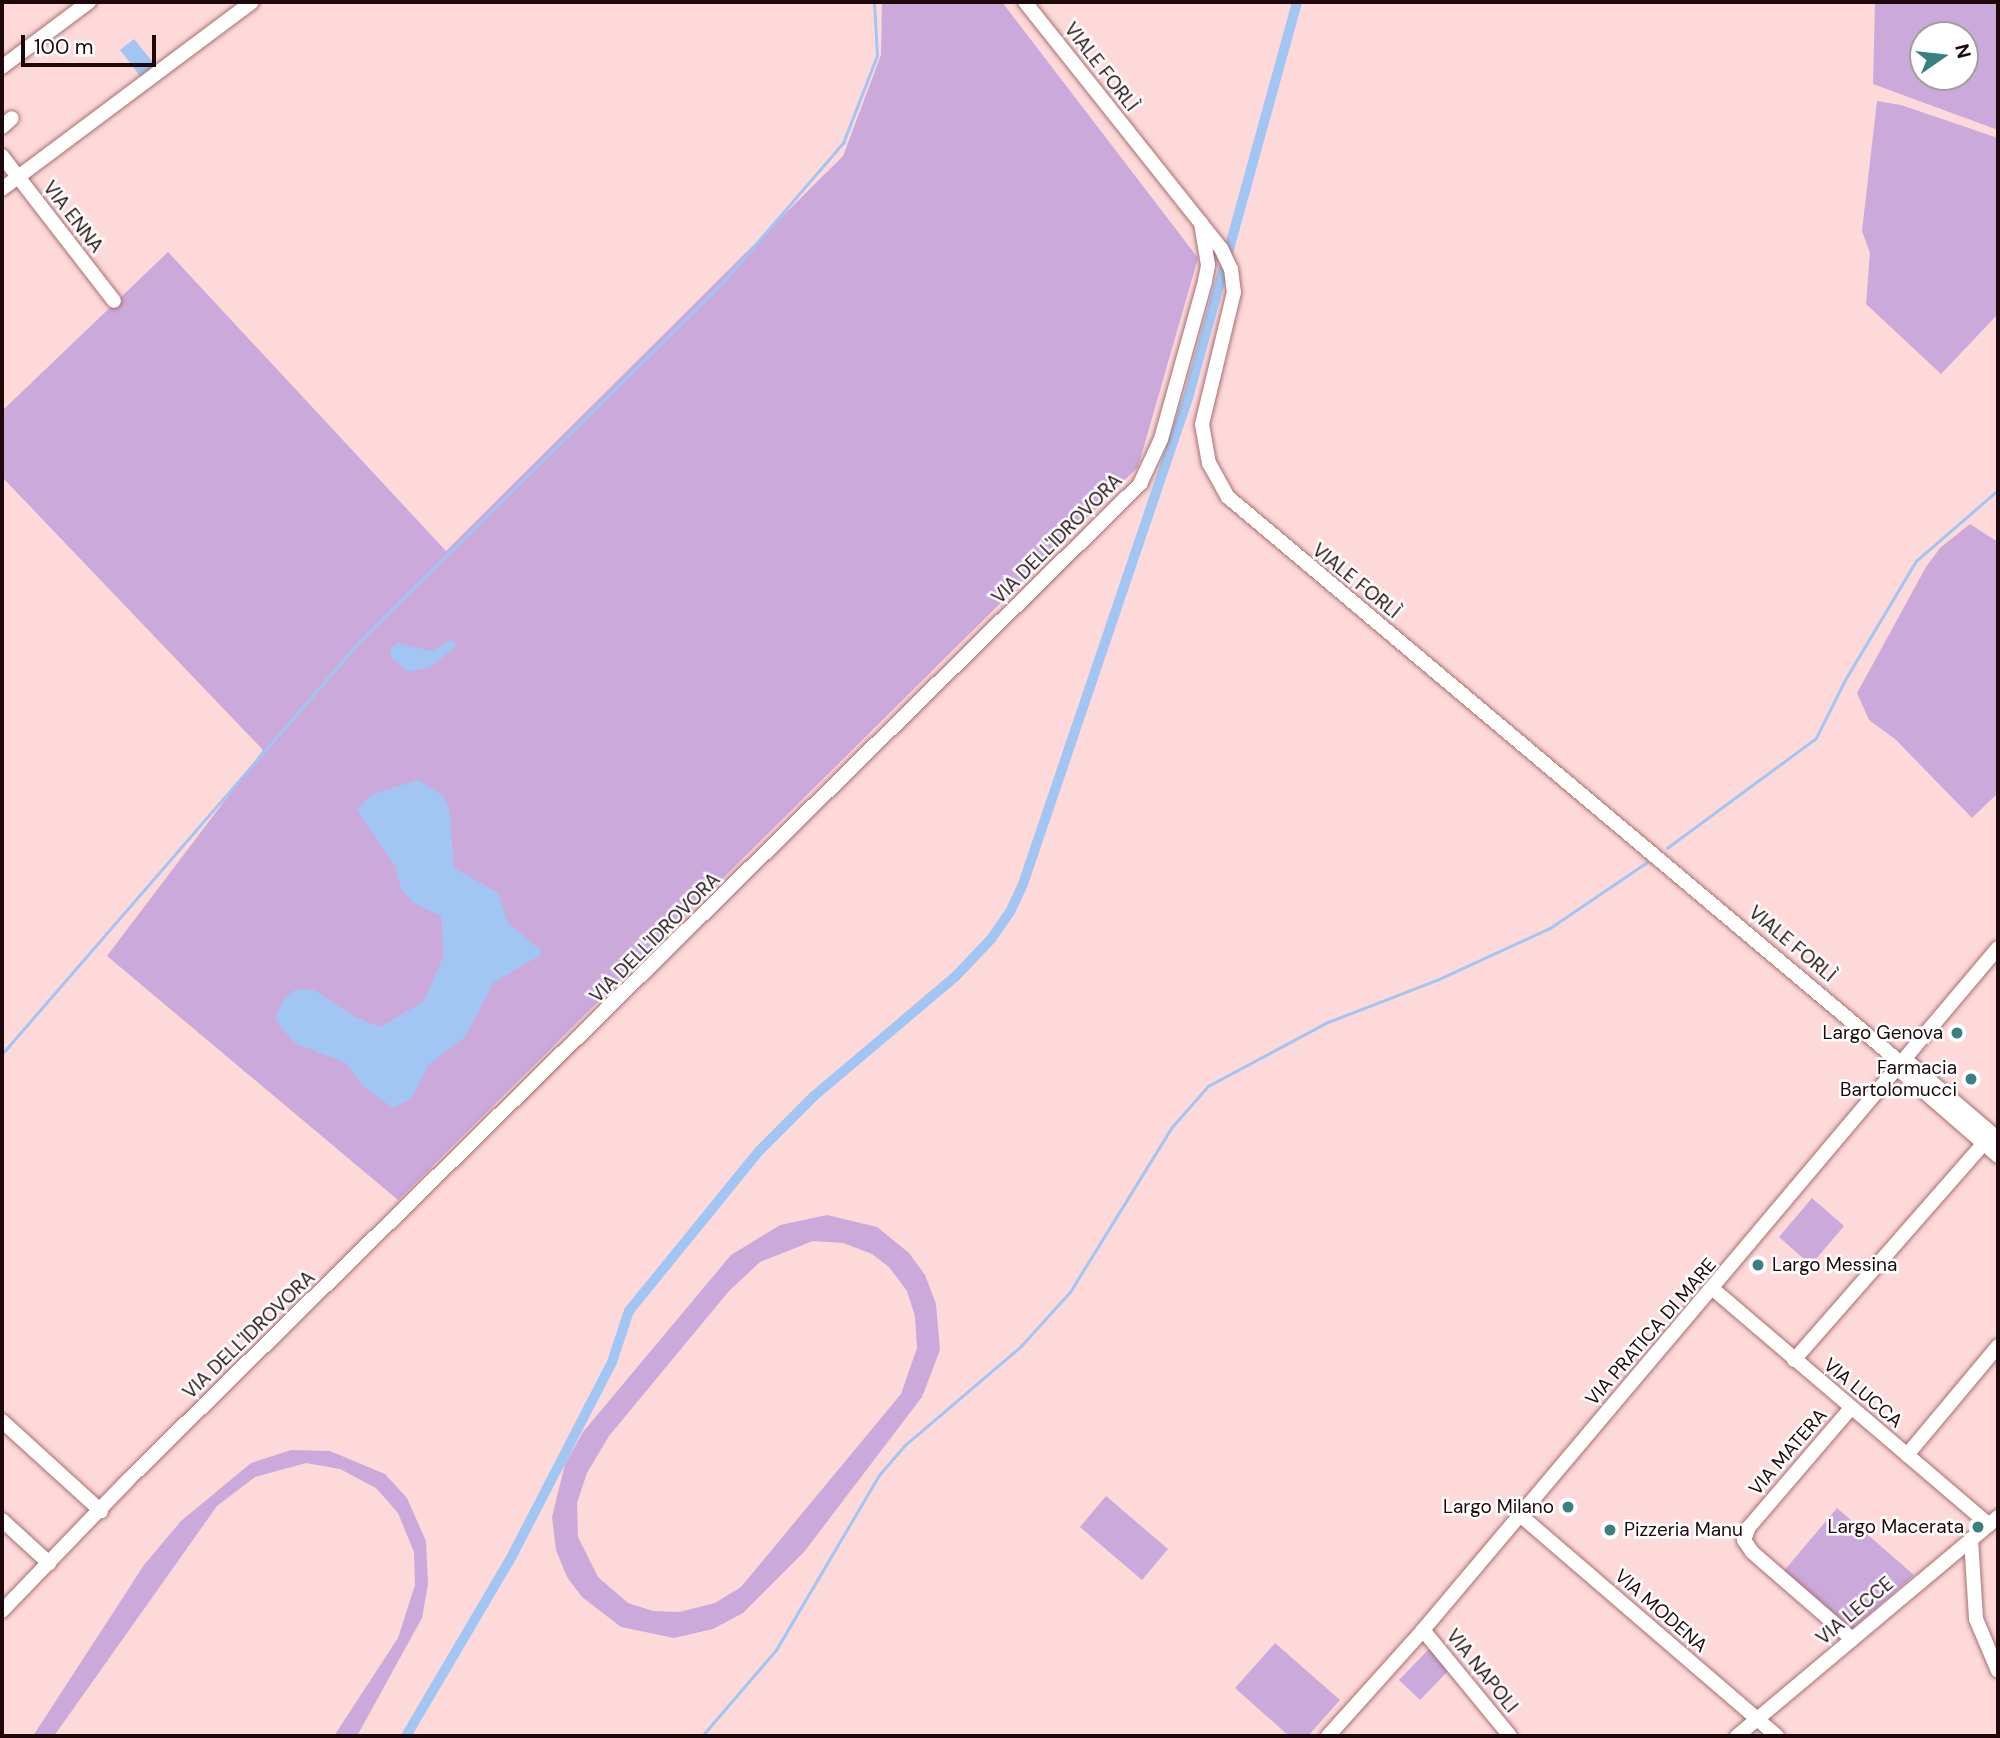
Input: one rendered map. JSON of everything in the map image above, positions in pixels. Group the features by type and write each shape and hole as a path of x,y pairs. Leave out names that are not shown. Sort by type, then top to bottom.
{"street":[{"path":"2,67 89,2"},
{"path":"2,189 252,2"},
{"name":"VIALE FORLÌ","path":"1025,2 1221,248 1230,266 1234,292 1202,428 1212,469 1233,503 1658,855 1991,1139 1998,1156"},
{"name":"VIA ENNA","path":"2,156 114,301"},
{"name":"VIA DELL'IDROVORA","path":"2,1611 1140,484 1161,439 1205,281 1208,265 1201,223"},
{"name":"VIA PRATICA DI MARE","path":"1328,1736 1423,1630 1713,1289 1998,948"},
{"path":"1794,1360 1991,1139"},
{"name":"VIA LUCCA","path":"1713,1289 1907,1455 1994,1521"},
{"path":"1907,1455 1998,1346"},
{"name":"VIA MATERA","path":"1851,1408 1749,1527 1744,1540 1752,1552 1852,1639"},
{"path":"2,1421 101,1511"},
{"name":"VIA MODENA","path":"1520,1515 1777,1736"},
{"path":"2,1520 49,1563"},
{"name":"VIA LECCE","path":"1737,1736 1994,1521"},
{"path":"1971,1539 1977,1624 1998,1671"},
{"name":"VIA NAPOLI","path":"1423,1630 1510,1736"}],"shaded area":[{"path":"882,2 1002,2 1198,258 1138,467 398,1200 107,956 263,750 2,477 2,411 168,252 446,551 843,156 881,55"},
{"path":"1875,2 1998,2 1998,130 1873,84"},
{"path":"1877,101 1901,105 1998,138 1998,314 1941,374 1866,304 1870,253 1862,231"},
{"path":"1970,524 1998,542 1998,793 1972,818 1895,739 1869,720 1857,693 1926,567 1940,548"},
{"path":"1812,1198 1844,1226 1811,1265 1779,1237"},
{"path":"827,1215 877,1227 909,1253 925,1275 936,1304 940,1350 922,1397 804,1552 743,1613 713,1629 674,1638 621,1627 582,1597 567,1577 556,1550 552,1517 565,1464 583,1432 731,1255 780,1225","holes":["813,1241 843,1243 872,1254 889,1267 907,1291 915,1316 917,1348 901,1394 741,1587 715,1603 679,1612 653,1611 628,1603 598,1577 578,1537 577,1503 587,1473 609,1436 729,1291 760,1262"]},
{"path":"291,1450 330,1451 385,1474 407,1498 426,1541 428,1584 422,1618 357,1736 334,1736 398,1638 415,1585 414,1552 398,1513 376,1488 340,1469 306,1463 255,1477 217,1506 54,1736 33,1736 144,1565 181,1521 251,1463"},
{"path":"1106,1496 1168,1549 1142,1580 1080,1527"},
{"path":"1837,1508 1914,1575 1851,1630 1783,1572"},
{"path":"1275,1643 1340,1700 1308,1736 1289,1736 1235,1688"},
{"path":"1431,1647 1451,1668 1420,1700 1399,1680"}],"water":[{"path":"134,39 155,65 140,76 120,50"},
{"path":"452,640 456,643 453,649 430,667 409,672 391,657 390,649 398,643 431,651"},
{"path":"418,780 442,795 449,806 454,868 498,893 508,923 541,950 539,956 494,982 465,1037 429,1064 412,1098 393,1108 363,1086 346,1063 294,1043 275,1019 285,997 297,989 314,990 357,1018 381,1027 424,1001 444,955 441,916 414,903 401,889 395,866 357,810 371,795"}],"waterway":[{"path":"2,1054 359,642 723,282 843,143 877,56 874,2"},
{"path":"406,1736 513,1554 612,1362 629,1311 759,1151 814,1096 955,977 991,939 1010,912 1023,884 1188,398 1297,2"},
{"path":"1667,848 1816,738 1845,680 1916,561 1998,490"},
{"path":"702,1736 776,1650 879,1475 904,1446 1021,1346 1070,1292 1172,1127 1208,1086 1328,1022 1437,980 1550,928 1647,862"}],"place":[{"name":"Largo Genova","path":"1957,1033"},
{"name":"Farmacia Bartolomucci","path":"1971,1079"},
{"name":"Largo Messina","path":"1758,1265"},
{"name":"Largo Milano","path":"1568,1507"},
{"name":"Largo Macerata","path":"1978,1527"},
{"name":"Pizzeria Manu","path":"1610,1530"}]}
